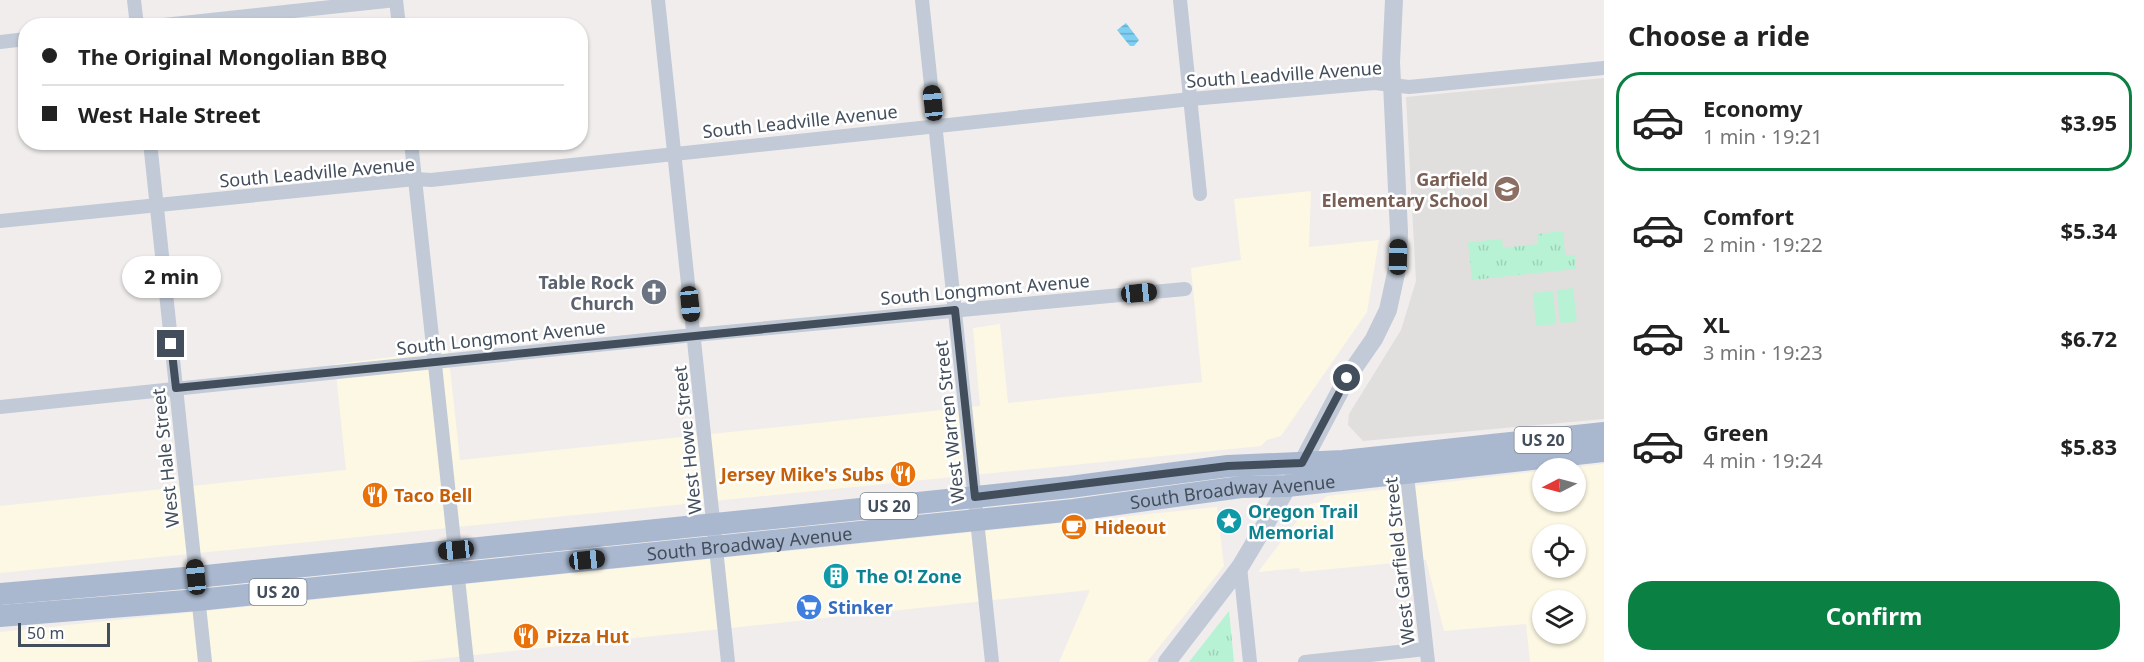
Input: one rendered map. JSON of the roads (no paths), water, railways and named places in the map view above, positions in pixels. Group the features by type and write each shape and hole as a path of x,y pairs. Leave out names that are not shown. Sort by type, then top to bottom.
{"main road":[{"name":"South Broadway Avenue","path":"0,616 198,600 977,520 1241,487 1287,486 1604,433"},
{"name":"South Broadway Avenue","path":"0,594 196,577 975,497 1228,466 1302,463 1406,465 1604,451"}],"street":[{"path":"134,0 136,18"},
{"path":"228,18 396,0 398,18"},
{"name":"West Howe Street","path":"658,0 728,662"},
{"name":"West Warren Street","path":"922,0 992,662"},
{"path":"1180,0 1200,194"},
{"path":"1167,662 1240,567 1302,463 1342,387 1374,339 1388,310 1393,292 1398,232 1392,85 1394,0"},
{"path":"0,42 18,40"},
{"name":"South Leadville Avenue","path":"0,221 415,178 431,180 674,152 1191,99 1375,82 1409,87 1604,68"},
{"name":"West Hale Street","path":"151,150 205,662"},
{"path":"412,150 467,662"},
{"name":"South Longmont Avenue","path":"0,407 694,335 1185,289"},
{"name":"West Garfield Street","path":"1406,465 1427,656"},
{"path":"1240,567 1250,662"},
{"path":"1305,662 1427,656"}],"water":[{"path":"1126,23 1139,40 1134,46 1130,46 1117,30"}],"place":[{"name":"Garfield Elementary School","path":"1507,189"},
{"name":"Table Rock Church","path":"654,292"},
{"name":"Jersey Mike's Subs","path":"903,474"},
{"name":"Taco Bell","path":"375,495"},
{"name":"Oregon Trail Memorial","path":"1229,521"},
{"name":"Hideout","path":"1074,527"},
{"name":"The O! Zone","path":"836,576"},
{"name":"Stinker","path":"809,607"},
{"name":"Pizza Hut","path":"526,636"}]}
